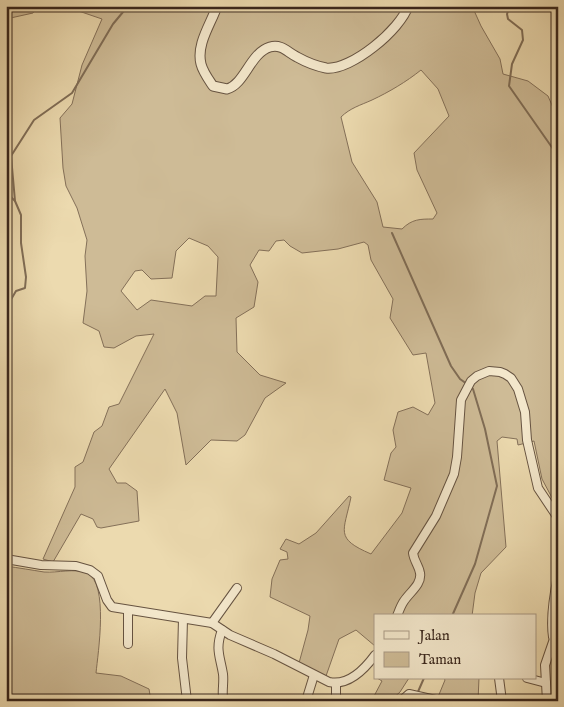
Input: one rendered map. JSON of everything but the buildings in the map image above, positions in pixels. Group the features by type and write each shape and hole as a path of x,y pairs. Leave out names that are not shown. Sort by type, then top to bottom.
{"street":[{"path":"217,6 200,52 201,65 213,86 227,89 236,84 260,53 269,48 279,46 312,64 327,68 345,65 362,56 376,45 401,18 408,6"},
{"path":"398,614 405,600 420,579 413,553 436,516 454,474 457,457 460,400 469,384 483,373 495,371 505,374 515,383 523,405 527,440 538,488 558,518"},
{"path":"6,559 47,565 76,566 90,570 98,576 107,600 112,607 212,623 222,630 336,684 360,672 374,657"},
{"path":"548,701 545,665 556,640 552,631 552,610 558,576"},
{"path":"212,623 237,588"},
{"path":"128,610 128,644"},
{"path":"183,619 182,658 187,701"},
{"path":"222,630 218,638 217,649 223,673 223,698 226,701"},
{"path":"306,701 314,675"},
{"path":"499,680 502,701"},
{"path":"535,680 546,683"},
{"path":"336,684 336,701"},
{"path":"401,701 409,694 440,701"}],"green space":[{"path":"6,6 39,6 33,13 6,19"},
{"path":"64,6 472,6 500,59 503,74 528,81 548,96 558,119 558,509 542,479 534,441 518,445 517,439 502,437 497,441 506,547 481,573 475,593 472,614 374,614 374,645 356,630 339,639 326,676 299,663 310,616 270,597 272,579 280,560 288,559 287,552 280,549 286,539 299,544 316,533 349,496 351,497 344,533 351,543 371,554 402,513 411,488 384,480 391,453 396,447 393,430 398,412 413,407 428,415 435,403 426,353 413,355 390,318 393,299 371,260 368,245 364,242 338,249 302,253 284,240 276,241 269,251 259,250 250,265 258,282 254,307 236,318 237,352 260,375 286,383 265,398 245,435 237,441 211,440 186,465 177,413 165,389 109,469 117,483 126,483 137,491 139,521 101,528 97,527 93,519 81,514 53,562 43,559 75,487 75,467 83,462 94,432 102,426 109,407 119,404 154,334 136,336 114,348 104,347 99,331 83,323 87,291 85,256 87,240 77,208 66,186 60,118 72,104 82,65 102,19","holes":["421,70 438,89 449,116 414,153 417,170 437,213 433,219 416,220 402,229 383,227 377,202 352,162 341,117 352,109 409,79","189,238 208,246 218,257 216,296 205,296 192,306 151,300 137,310 121,291 135,271 142,270 151,279 172,278 176,251"]},
{"path":"6,566 44,572 77,571 87,573 94,579 100,604 100,635 96,673 121,676 149,689 151,701 6,701"},
{"path":"380,680 408,680 400,692 390,701 379,701 373,698 382,681"},
{"path":"445,680 479,680 478,701 450,701 438,697"}],"waterway":[{"path":"6,308 16,291 25,288 26,277 21,243 21,215 15,201 11,156 34,120 72,93 113,24 128,6"},
{"path":"510,6 507,14 508,19 522,30 523,40 512,64 509,86 558,156"},
{"path":"6,192 15,201"},
{"path":"392,233 451,366 460,379 467,384"},
{"path":"453,614 475,564 497,486 485,429 471,387"},
{"path":"417,694 423,680"}]}
